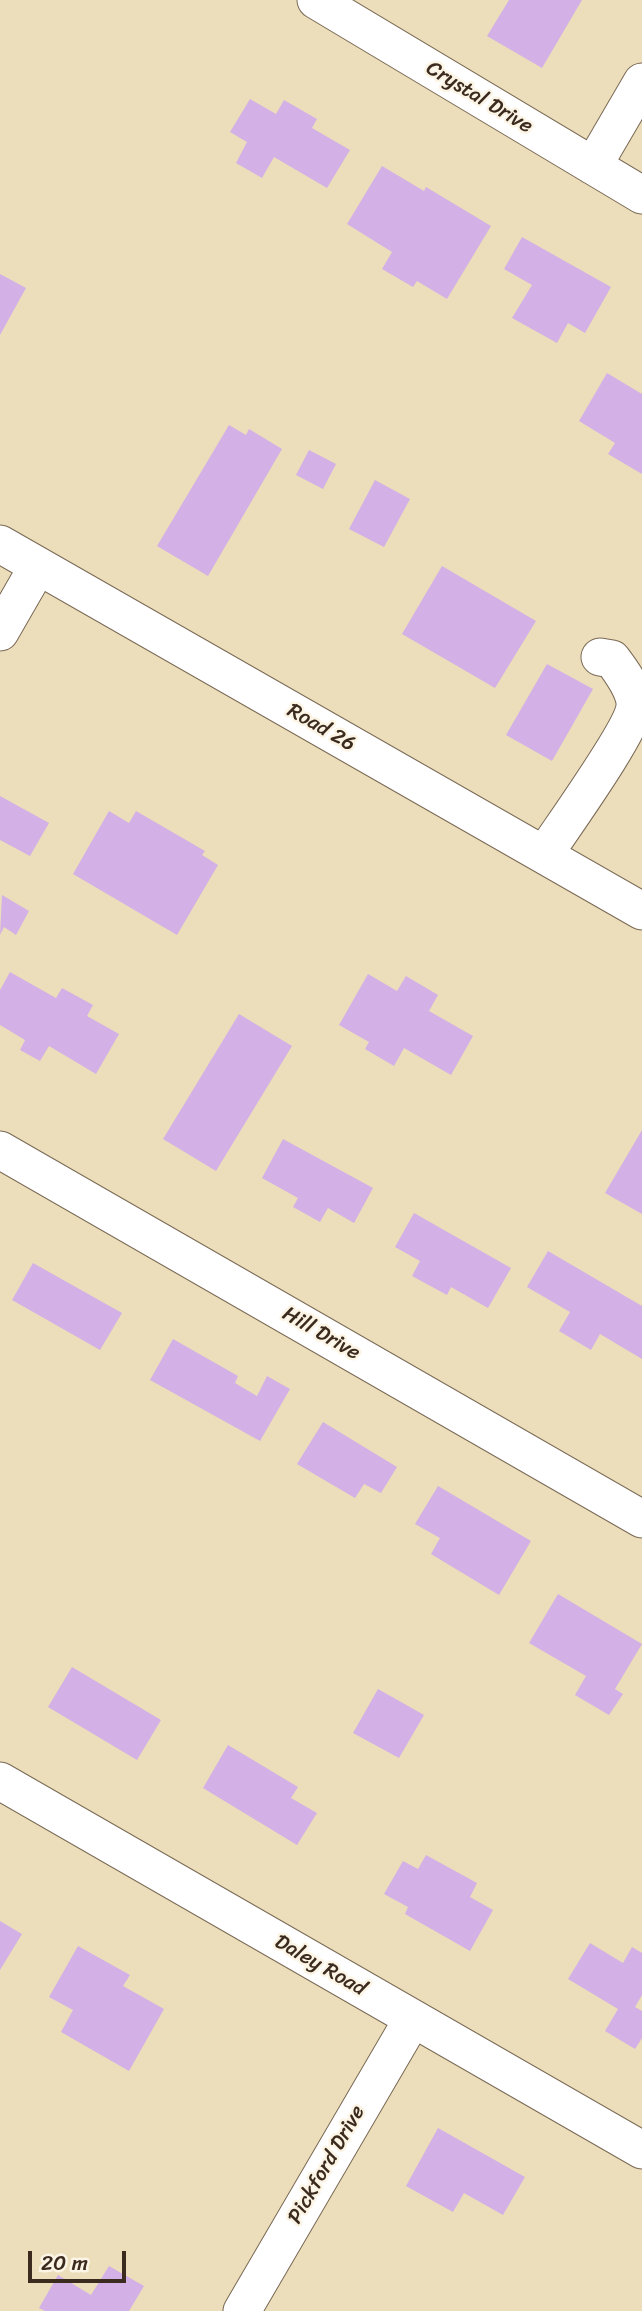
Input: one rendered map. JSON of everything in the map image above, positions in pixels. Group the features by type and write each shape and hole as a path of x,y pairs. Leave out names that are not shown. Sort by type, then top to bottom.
{"street":[{"name":"Crystal Drive","path":"316,0 642,195"},
{"path":"593,166 642,82"},
{"name":"Road 26","path":"0,544 642,911"},
{"path":"0,632 38,566"},
{"path":"544,855 627,728 635,703 625,676 612,659 600,657"},
{"name":"Hill Drive","path":"0,1150 642,1519"},
{"name":"Daley Road","path":"0,1781 642,2150"},
{"name":"Pickford Drive","path":"242,2311 412,2020"}],"building":[{"path":"509,0 582,0 542,68 487,36"},
{"path":"250,99 276,114 284,100 317,119 312,128 350,150 327,188 274,157 262,178 236,163 247,142 230,132"},
{"path":"382,166 424,191 426,187 491,226 447,299 417,281 413,287 382,269 392,252 347,224"},
{"path":"522,237 611,287 585,333 568,323 557,343 512,318 532,285 504,269"},
{"path":"0,274 26,288 0,335"},
{"path":"607,373 642,394 642,474 608,454 615,443 579,421"},
{"path":"229,425 246,435 249,429 282,449 208,576 157,546"},
{"path":"309,450 336,464 323,489 296,475"},
{"path":"375,480 410,499 384,547 349,529"},
{"path":"442,566 536,621 495,688 402,634"},
{"path":"547,664 593,689 552,761 506,735"},
{"path":"0,796 49,823 30,856 0,840"},
{"path":"109,811 129,823 136,811 205,851 202,855 218,865 177,935 73,874"},
{"path":"2,895 29,911 16,935 4,927 0,935"},
{"path":"10,972 56,998 62,988 93,1005 87,1016 119,1034 96,1074 49,1046 40,1061 20,1050 25,1040 0,1025 0,990"},
{"path":"368,974 397,991 406,976 438,995 429,1011 473,1036 451,1075 404,1048 394,1066 365,1049 369,1042 339,1025"},
{"path":"239,1014 292,1046 216,1171 163,1139"},
{"path":"642,1130 642,1214 605,1193"},
{"path":"283,1139 373,1188 354,1223 328,1208 320,1222 293,1207 298,1198 262,1178"},
{"path":"414,1213 511,1268 488,1308 451,1287 447,1295 412,1276 420,1261 395,1247"},
{"path":"548,1251 642,1306 642,1359 600,1334 591,1350 559,1331 570,1312 527,1287"},
{"path":"33,1263 122,1313 100,1350 12,1300"},
{"path":"173,1339 238,1376 235,1383 257,1396 267,1376 290,1389 260,1441 150,1380"},
{"path":"323,1422 397,1467 381,1493 364,1484 355,1498 297,1464"},
{"path":"438,1486 531,1541 499,1595 431,1554 440,1538 415,1524"},
{"path":"558,1594 642,1644 615,1689 623,1694 609,1715 575,1695 586,1676 529,1643"},
{"path":"72,1667 161,1720 137,1760 48,1707"},
{"path":"378,1689 424,1715 399,1758 353,1733"},
{"path":"228,1745 298,1787 291,1798 317,1813 297,1845 203,1788"},
{"path":"426,1855 477,1883 470,1897 493,1910 470,1951 405,1914 408,1907 384,1894 403,1861 418,1869"},
{"path":"0,1921 22,1934 0,1970"},
{"path":"590,1943 623,1963 632,1947 642,1953 642,1995 635,2007 642,2011 642,2038 635,2049 605,2031 618,2009 568,1979"},
{"path":"78,1946 130,1975 123,1986 164,2009 129,2071 61,2032 73,2010 49,1997"},
{"path":"438,2128 525,2177 503,2215 464,2193 453,2212 406,2186"},
{"path":"109,2266 144,2286 129,2311 45,2311 39,2308 58,2275 91,2295"}]}
